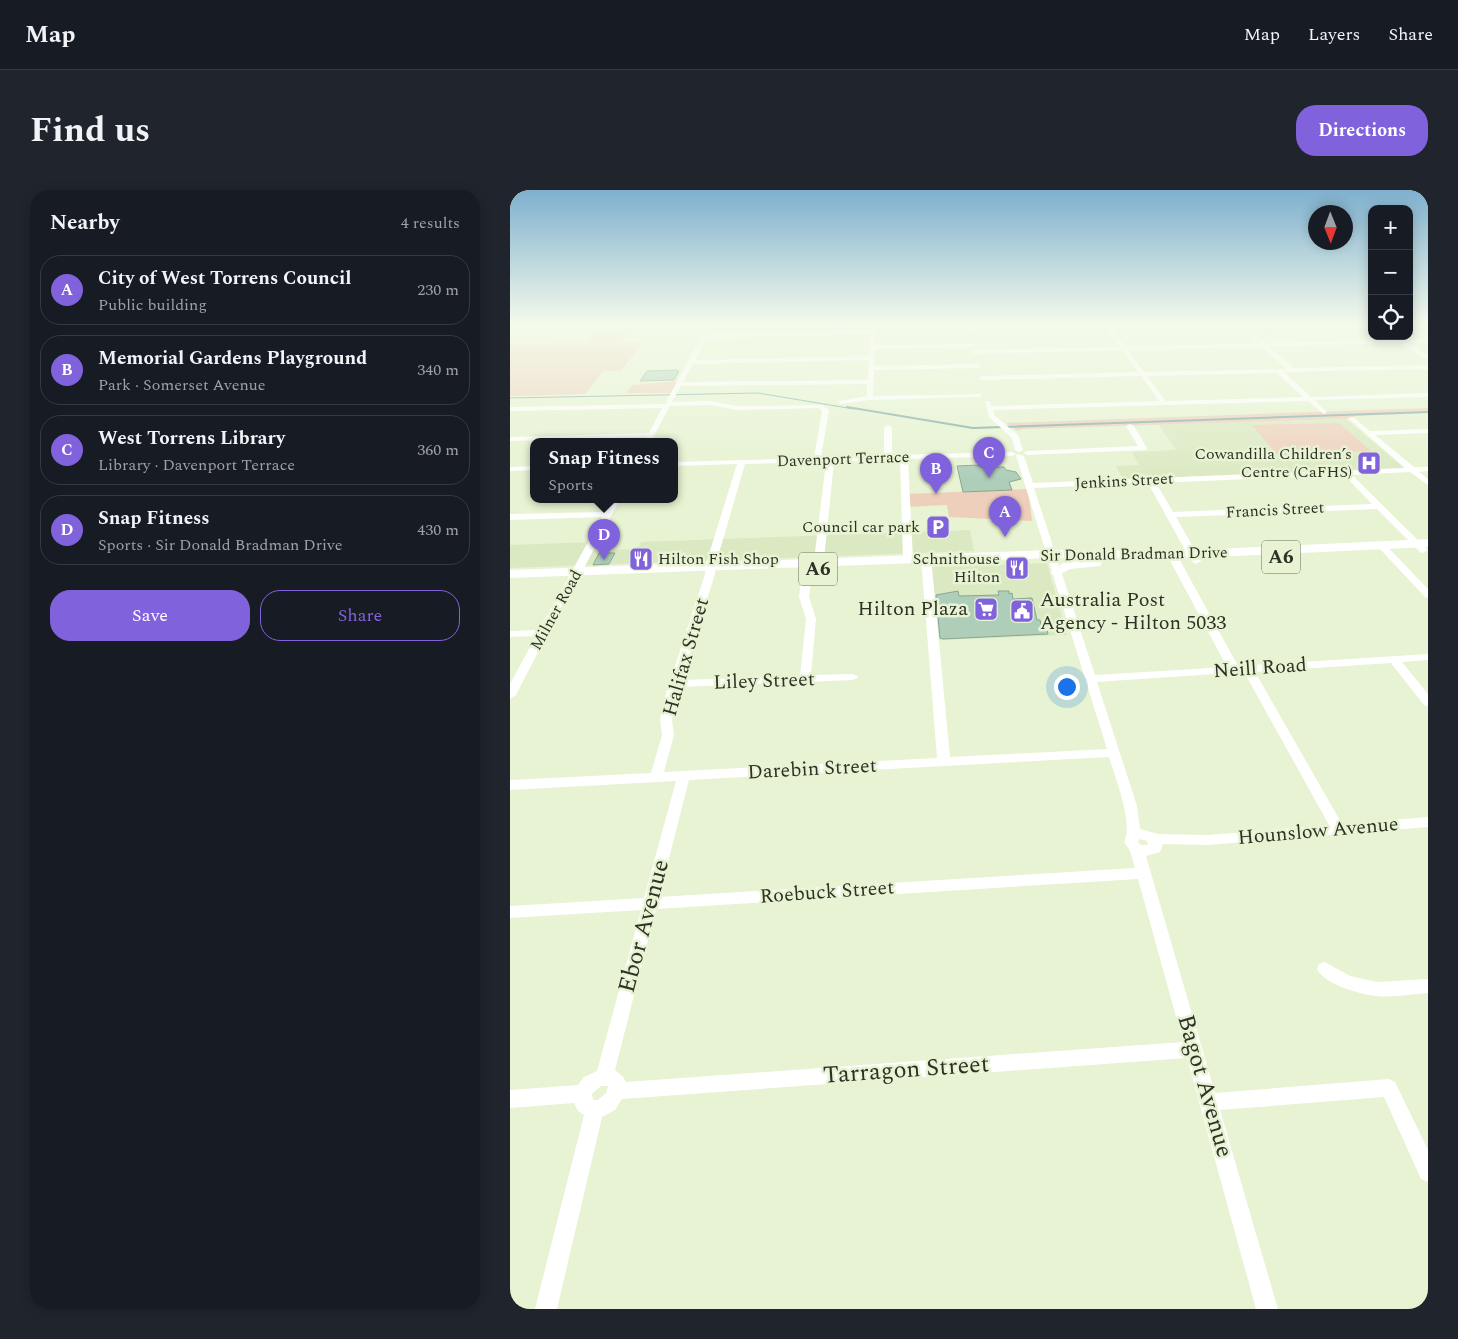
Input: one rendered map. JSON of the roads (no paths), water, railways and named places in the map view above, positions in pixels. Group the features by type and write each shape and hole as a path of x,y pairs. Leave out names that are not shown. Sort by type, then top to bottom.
{"main road":[{"path":"1009,556 1037,551 1047,542"},
{"name":"Sir Donald Bradman Drive","path":"510,574 574,575 926,562 1009,556 1067,566 1424,546"},
{"name":"Sir Donald Bradman Drive","path":"813,566 908,559 926,562 1053,563 1174,559"},
{"name":"Sir Donald Bradman Drive","path":"510,581 574,575"}],"street":[{"path":"649,438 683,376"},
{"path":"870,376 870,398"},
{"path":"982,378 1053,376"},
{"path":"1144,376 1164,403"},
{"path":"1285,376 1324,412"},
{"name":"Bagot Avenue","path":"982,378 992,417 1015,437 1053,563 1092,679 1145,850 1194,1049 1267,1309"},
{"path":"676,390 752,382 870,382"},
{"path":"841,402 870,398 986,395"},
{"path":"989,408 1428,395"},
{"path":"510,416 513,409 524,400"},
{"path":"513,409 711,403 737,408 820,406 826,410 817,460"},
{"path":"1351,418 1428,483"},
{"name":"Davenport Terrace","path":"678,464 1143,448 1130,426"},
{"path":"888,427 888,458"},
{"path":"1369,433 1428,431"},
{"path":"510,439 530,439"},
{"path":"904,457 908,559"},
{"path":"805,679 811,619 804,597 813,566 830,460"},
{"name":"Halifax Street","path":"656,778 668,735 666,720 742,462"},
{"path":"510,469 530,468"},
{"name":"Jenkins Street","path":"1030,486 1428,469"},
{"path":"1345,472 1379,506 1424,546"},
{"path":"1150,480 1194,558"},
{"name":"Milner Road","path":"510,695 614,503"},
{"name":"Francis Street","path":"1171,515 1379,506"},
{"path":"510,517 524,516 530,510 550,509 548,516 608,514"},
{"path":"1384,548 1428,595"},
{"path":"1174,559 1338,829"},
{"path":"926,562 944,762"},
{"path":"510,634 543,633"},
{"name":"Neill Road","path":"1092,679 1428,657"},
{"path":"1395,660 1428,702"},
{"name":"Liley Street","path":"676,684 853,677"},
{"name":"Darebin Street","path":"510,785 1114,753"},
{"name":"Ebor Avenue","path":"604,1076 684,776"},
{"name":"Hounslow Avenue","path":"1145,850 1208,840 1428,822"},
{"name":"Roebuck Street","path":"510,912 650,904 1145,850"},
{"path":"1325,969 1346,982 1377,989 1428,986"},
{"name":"Tarragon Street","path":"618,1091 1194,1049"},
{"path":"604,1076 612,1078 617,1083 618,1091 614,1099 607,1105 595,1109 586,1107 583,1102 583,1093 594,1080 604,1076"},
{"path":"1209,1102 1389,1088 1428,1172"},
{"path":"510,1099 583,1093"},
{"path":"546,1309 595,1109"}],"waterway":[{"path":"510,398 758,393 854,409"},
{"path":"847,407 973,428 1428,412"}],"place":[{"name":"Cowandilla Children’s Centre (CaFHS)","path":"1369,463"},
{"name":"West Torrens Library","path":"989,478"},
{"name":"Memorial Gardens Playground","path":"936,494"},
{"name":"Council car park","path":"938,527"},
{"name":"City of West Torrens Council","path":"1005,537"},
{"name":"Hilton Fish Shop","path":"641,559"},
{"name":"Snap Fitness","path":"604,560"},
{"name":"Schnithouse Hilton","path":"1017,568"},
{"name":"Hilton Plaza","path":"986,609"},
{"name":"Australia Post Agency - Hilton 5033","path":"1022,611"}]}
